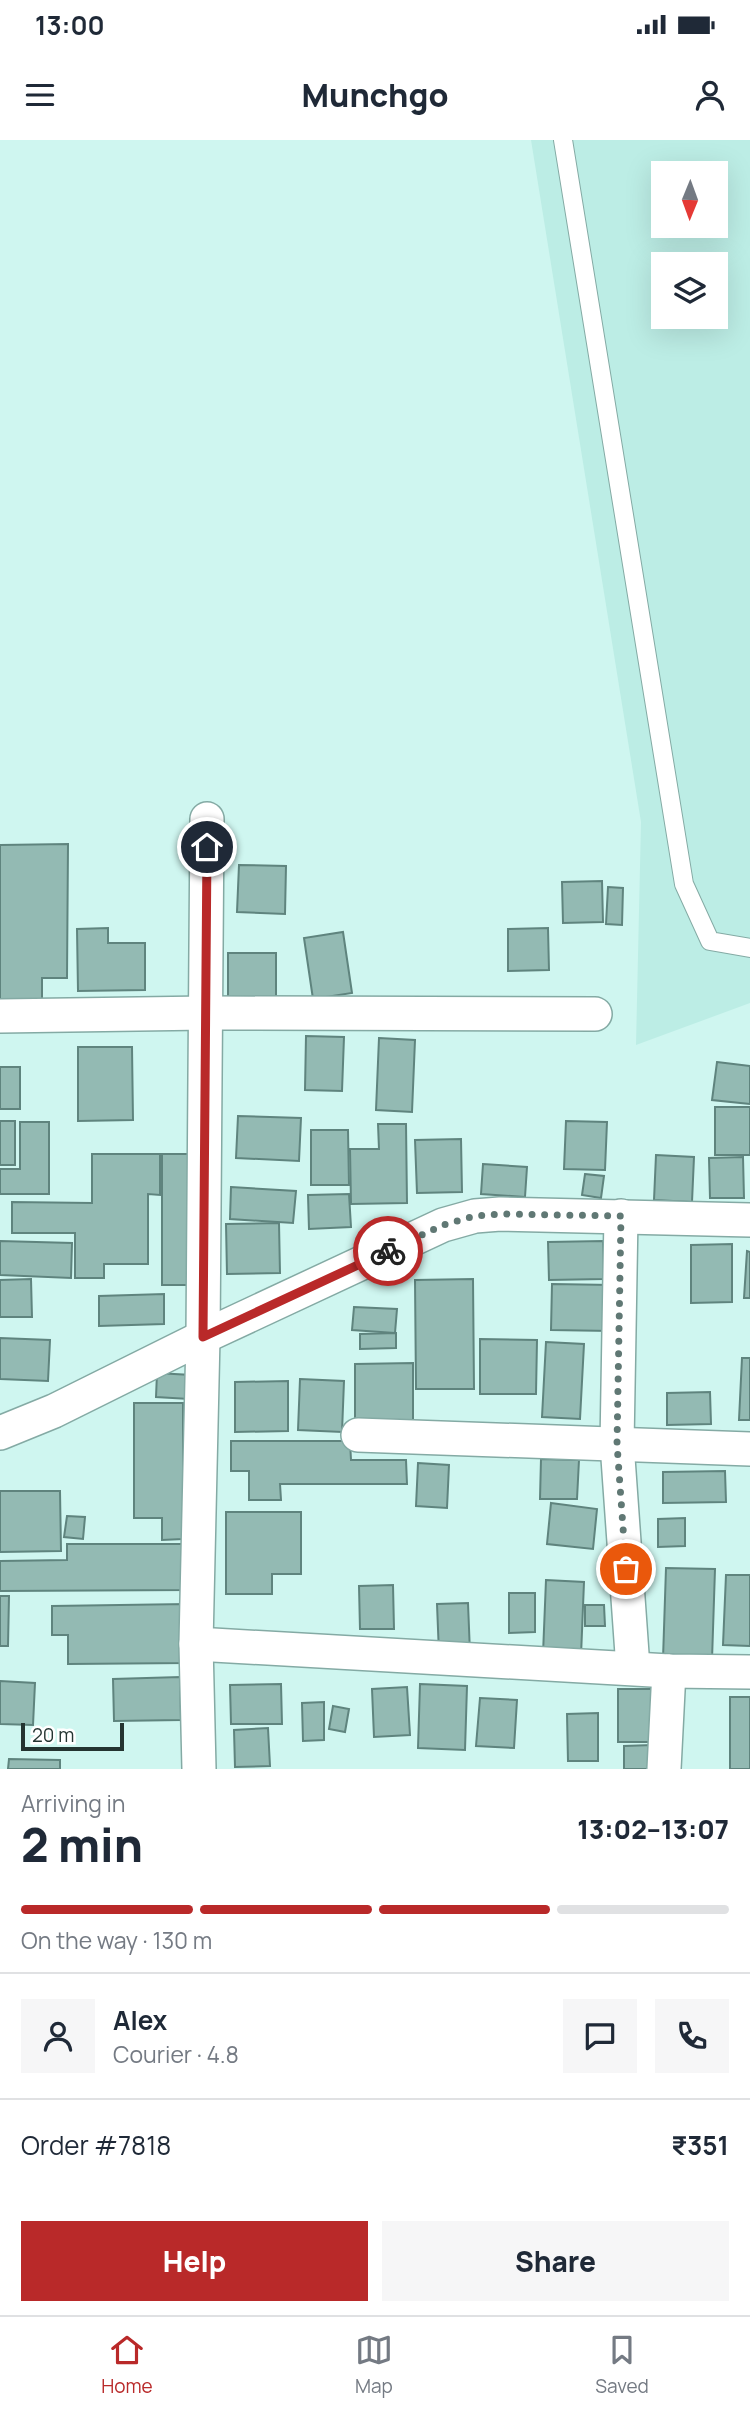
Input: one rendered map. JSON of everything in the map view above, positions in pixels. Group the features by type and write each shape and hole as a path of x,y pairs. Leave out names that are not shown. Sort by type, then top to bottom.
{"street":[{"path":"199,1769 196,1644 203,1337 207,819"},
{"path":"0,1016 207,1013 595,1014"},
{"path":"0,1433 54,1411 203,1337 443,1225 475,1216 500,1214 750,1220"},
{"path":"621,1216 617,1444 632,1668"},
{"path":"358,1435 750,1449"},
{"path":"196,1644 669,1671 750,1672"},
{"path":"664,1769 669,1671"}],"lane":[{"path":"563,140 684,884 710,941 750,948"}],"shaded area":[{"path":"531,140 750,140 750,1003 636,1045 641,822"}],"building":[{"path":"68,844 67,978 42,978 42,1008 0,1008 0,845"},
{"path":"239,865 286,866 285,914 237,912"},
{"path":"602,881 603,922 563,923 562,882"},
{"path":"608,887 623,888 622,925 606,924"},
{"path":"108,928 108,943 145,943 145,990 78,991 77,929"},
{"path":"548,928 549,970 508,971 508,929"},
{"path":"343,932 352,993 313,999 304,938"},
{"path":"228,953 276,953 276,999 228,998"},
{"path":"306,1036 344,1037 342,1091 305,1090"},
{"path":"379,1038 415,1040 412,1112 376,1110"},
{"path":"78,1047 132,1047 133,1120 78,1121"},
{"path":"717,1062 750,1066 750,1104 712,1100"},
{"path":"0,1067 20,1067 20,1109 0,1109"},
{"path":"715,1107 750,1107 750,1155 715,1155"},
{"path":"238,1116 301,1118 299,1161 236,1158"},
{"path":"0,1121 15,1121 15,1165 0,1165"},
{"path":"566,1121 607,1122 605,1170 564,1169"},
{"path":"20,1122 49,1122 49,1194 0,1194 0,1169 20,1169"},
{"path":"378,1124 406,1124 407,1203 351,1204 350,1149 379,1149"},
{"path":"311,1130 348,1130 349,1185 311,1185"},
{"path":"461,1139 462,1192 417,1193 415,1140"},
{"path":"92,1154 160,1154 160,1195 148,1194 148,1264 104,1264 104,1278 75,1278 75,1233 12,1233 12,1202 92,1203"},
{"path":"162,1154 198,1154 199,1285 162,1285"},
{"path":"656,1155 694,1157 692,1202 654,1200"},
{"path":"743,1157 744,1198 710,1198 709,1158"},
{"path":"483,1164 527,1167 525,1197 481,1194"},
{"path":"585,1174 604,1176 601,1198 582,1195"},
{"path":"231,1187 296,1191 293,1223 230,1219"},
{"path":"349,1194 351,1227 309,1229 308,1195"},
{"path":"279,1223 280,1273 227,1274 226,1224"},
{"path":"0,1241 72,1243 71,1278 0,1275"},
{"path":"603,1241 604,1279 549,1280 548,1242"},
{"path":"732,1244 732,1302 691,1303 691,1245"},
{"path":"747,1251 750,1252 750,1298 744,1298"},
{"path":"31,1279 32,1317 0,1317 0,1280"},
{"path":"473,1279 474,1389 416,1389 415,1280"},
{"path":"552,1284 612,1285 611,1331 551,1330"},
{"path":"164,1294 164,1324 99,1326 99,1296"},
{"path":"354,1307 397,1309 395,1333 352,1330"},
{"path":"396,1333 396,1348 360,1349 360,1334"},
{"path":"0,1338 50,1340 48,1381 0,1379"},
{"path":"480,1339 537,1340 536,1394 480,1394"},
{"path":"546,1342 584,1344 580,1419 542,1417"},
{"path":"742,1358 750,1358 750,1420 739,1420"},
{"path":"413,1363 413,1422 355,1423 355,1364"},
{"path":"157,1373 191,1375 189,1399 156,1397"},
{"path":"300,1379 344,1381 342,1432 298,1430"},
{"path":"288,1381 288,1431 235,1432 235,1382"},
{"path":"710,1392 711,1424 667,1425 667,1393"},
{"path":"134,1403 183,1403 183,1539 162,1540 162,1518 134,1518"},
{"path":"231,1441 350,1441 351,1460 406,1460 407,1484 280,1484 281,1500 249,1500 249,1471 231,1471"},
{"path":"541,1459 579,1460 577,1499 540,1499"},
{"path":"418,1463 449,1465 447,1508 416,1506"},
{"path":"725,1471 726,1502 663,1503 663,1472"},
{"path":"0,1491 60,1491 61,1551 0,1552"},
{"path":"551,1503 597,1509 593,1549 547,1544"},
{"path":"226,1512 301,1512 301,1574 272,1574 272,1594 226,1594"},
{"path":"67,1516 85,1517 83,1539 64,1537"},
{"path":"685,1518 685,1546 658,1547 658,1519"},
{"path":"67,1544 190,1544 190,1590 0,1591 0,1561 67,1560"},
{"path":"666,1568 715,1569 712,1660 663,1659"},
{"path":"726,1575 750,1575 750,1646 723,1645"},
{"path":"546,1580 584,1582 581,1656 543,1654"},
{"path":"393,1585 394,1629 360,1629 359,1586"},
{"path":"509,1593 535,1593 535,1632 509,1633"},
{"path":"0,1596 9,1596 8,1646 0,1646"},
{"path":"468,1603 470,1653 439,1654 437,1604"},
{"path":"187,1604 188,1663 68,1664 68,1635 52,1635 52,1606"},
{"path":"585,1605 604,1605 605,1626 585,1626"},
{"path":"180,1677 181,1720 114,1721 113,1679"},
{"path":"0,1681 35,1683 33,1725 0,1724"},
{"path":"281,1684 282,1724 231,1724 230,1685"},
{"path":"420,1684 467,1686 465,1750 418,1748"},
{"path":"407,1687 410,1735 374,1737 372,1689"},
{"path":"618,1689 654,1689 653,1742 618,1742"},
{"path":"730,1697 750,1697 750,1769 730,1769"},
{"path":"480,1698 517,1700 514,1748 476,1746"},
{"path":"324,1702 324,1740 303,1741 302,1703"},
{"path":"333,1706 349,1709 345,1732 329,1729"},
{"path":"598,1713 598,1761 568,1761 567,1714"},
{"path":"268,1728 270,1766 235,1767 234,1730"},
{"path":"652,1745 653,1769 624,1769 624,1746"},
{"path":"9,1759 60,1760 60,1769 8,1769"}],"way so far":[{"path":"388,1251 443,1225 475,1216 621,1216 617,1444 626,1569"}],"route":[{"path":"207,847 203,1337 388,1251"}]}
